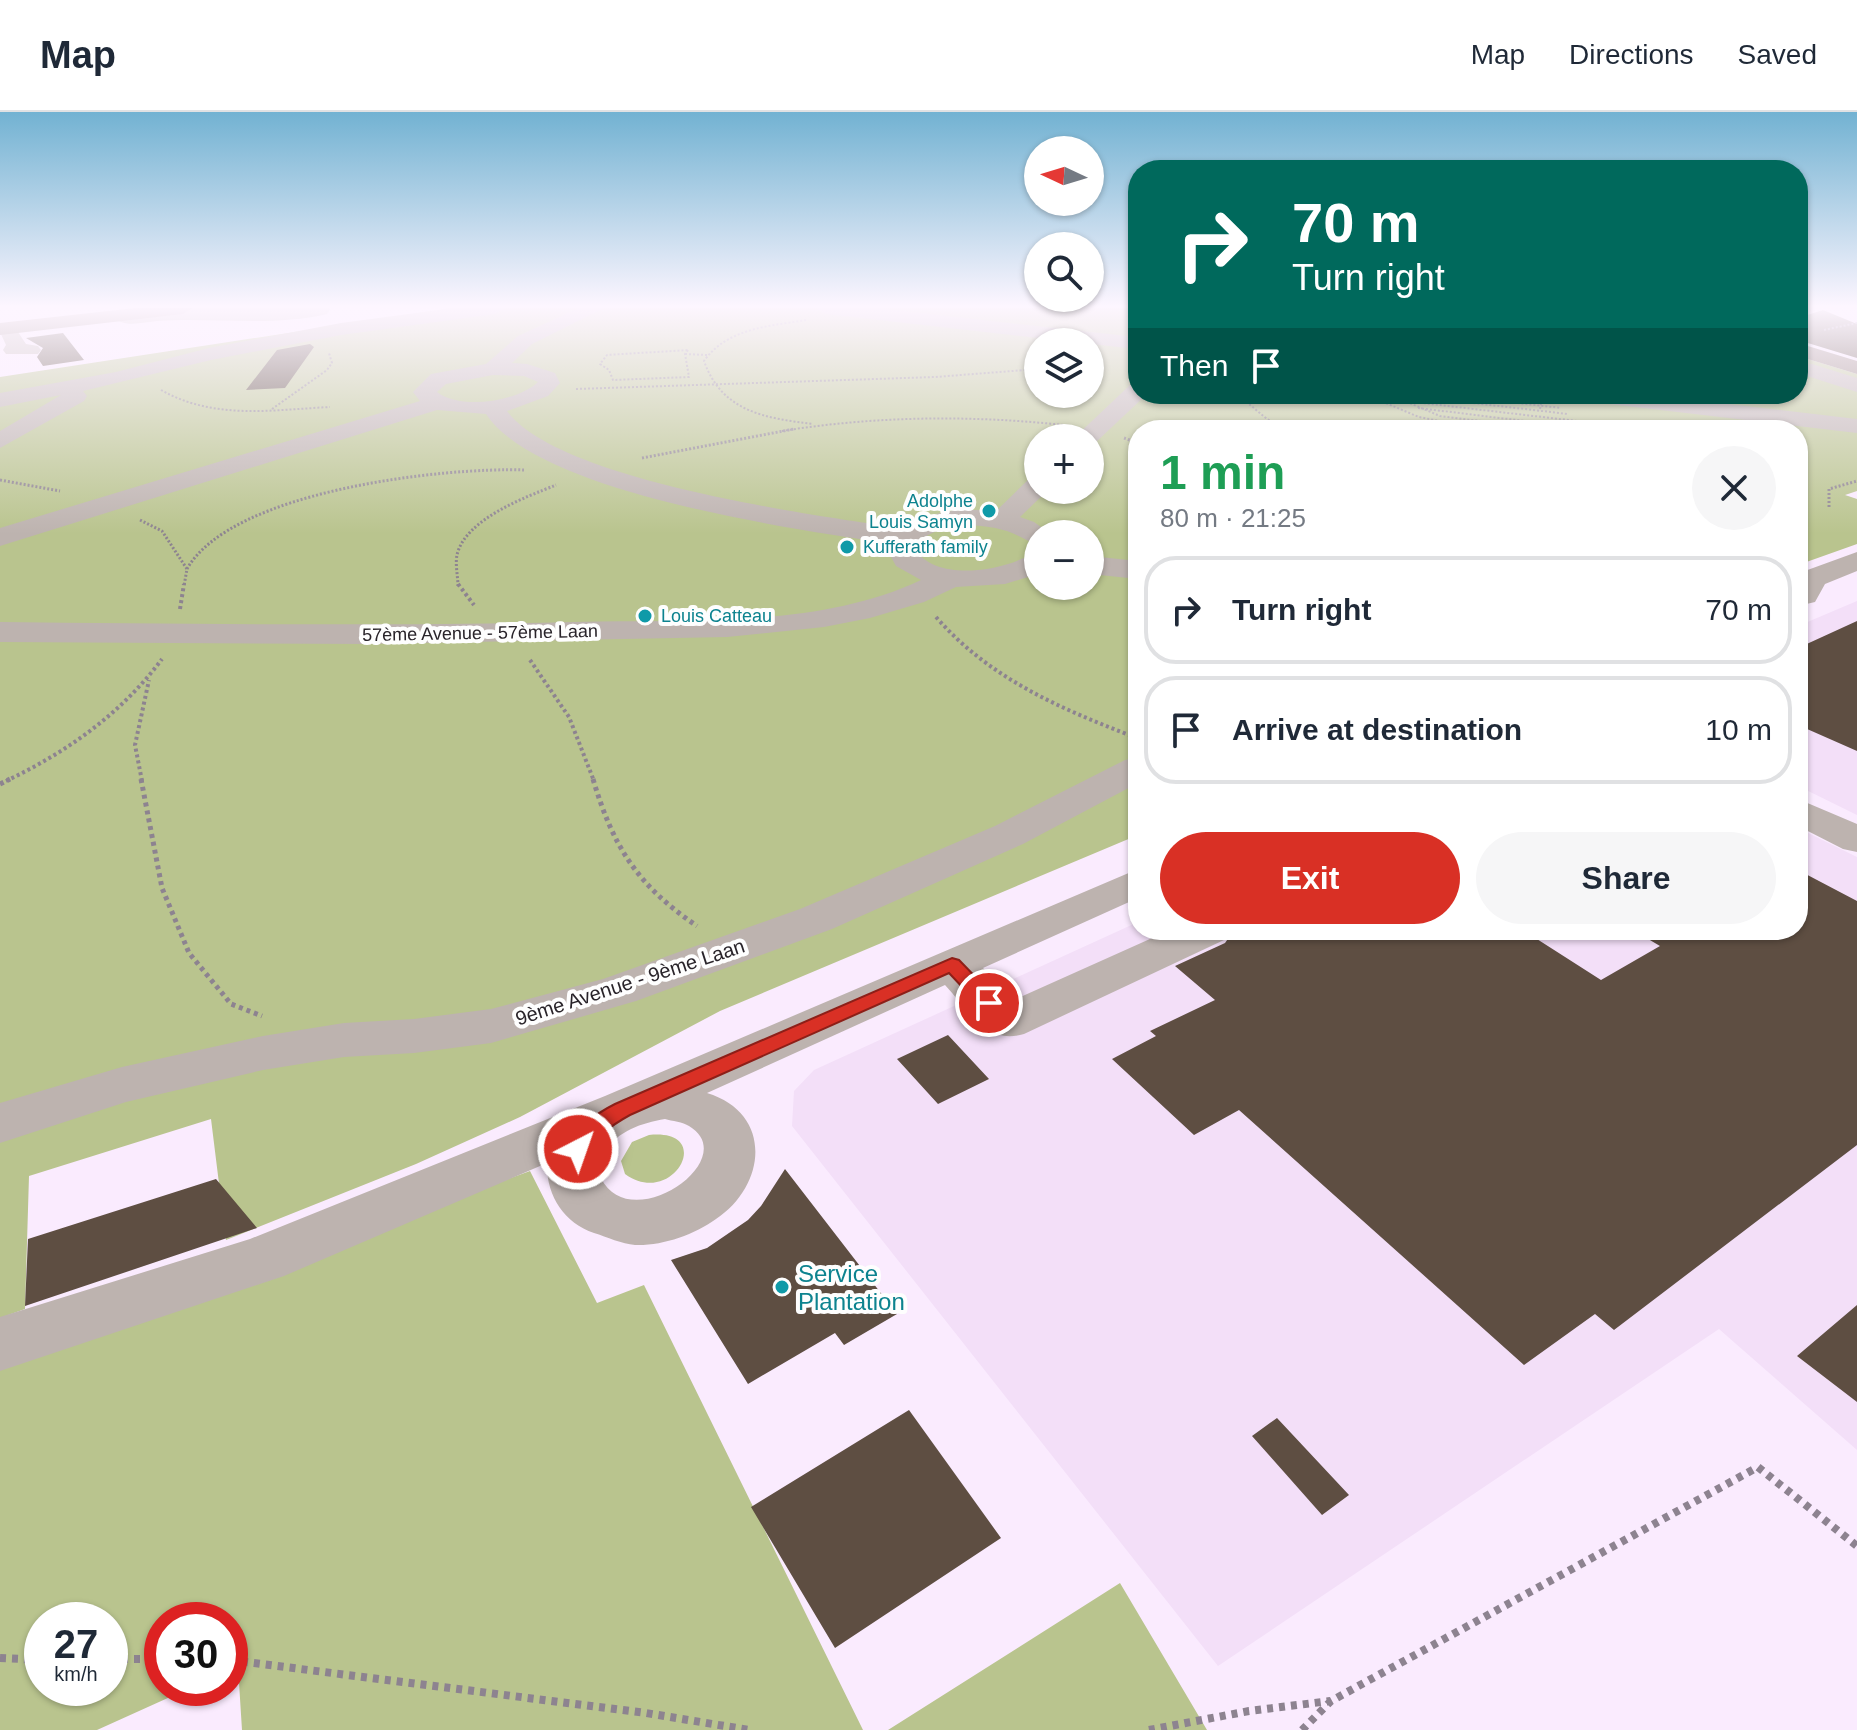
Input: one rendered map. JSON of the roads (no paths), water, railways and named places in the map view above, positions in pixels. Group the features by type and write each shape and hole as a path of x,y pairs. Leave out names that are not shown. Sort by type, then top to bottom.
{"street":[{"path":"0,400 86,384"},
{"path":"0,441 101,384"},
{"path":"433,384 424,392 426,398 436,403 492,406 526,400 547,389 549,384"},
{"path":"1102,424 1128,399"},
{"path":"1808,401 1826,421"},
{"path":"0,537 436,403"},
{"path":"1603,404 1857,426"},
{"path":"492,406 506,426 536,446 594,471 710,503 904,537"},
{"path":"1808,445 1822,433 1826,421"},
{"path":"1001,521 1024,499"},
{"path":"1024,528 978,518 944,520 916,528 904,537 899,546 901,555 910,564 939,585 1003,576 1024,568"},
{"path":"1808,587 1813,578 1857,561"},
{"path":"1104,566 1128,569"},
{"name":"57ème Avenue - 57ème Laan","path":"0,632 507,633 709,627 821,618 939,585"},
{"name":"9ème Avenue - 9ème Laan","path":"0,1123 122,1085 263,1053 344,1040 414,1036 491,1026 619,990 816,919 1009,835 1128,773"},
{"path":"1808,816 1857,840"},
{"path":"0,1344 264,1259 623,1109 1128,886"},
{"path":"952,964 1007,1022 1186,940"}],"place":[{"name":"Adolphe Louis Samyn","path":"989,511"},
{"name":"Kufferath family","path":"847,547"},
{"name":"Louis Catteau","path":"645,616"},
{"name":"Service Plantation","path":"782,1287"}]}
